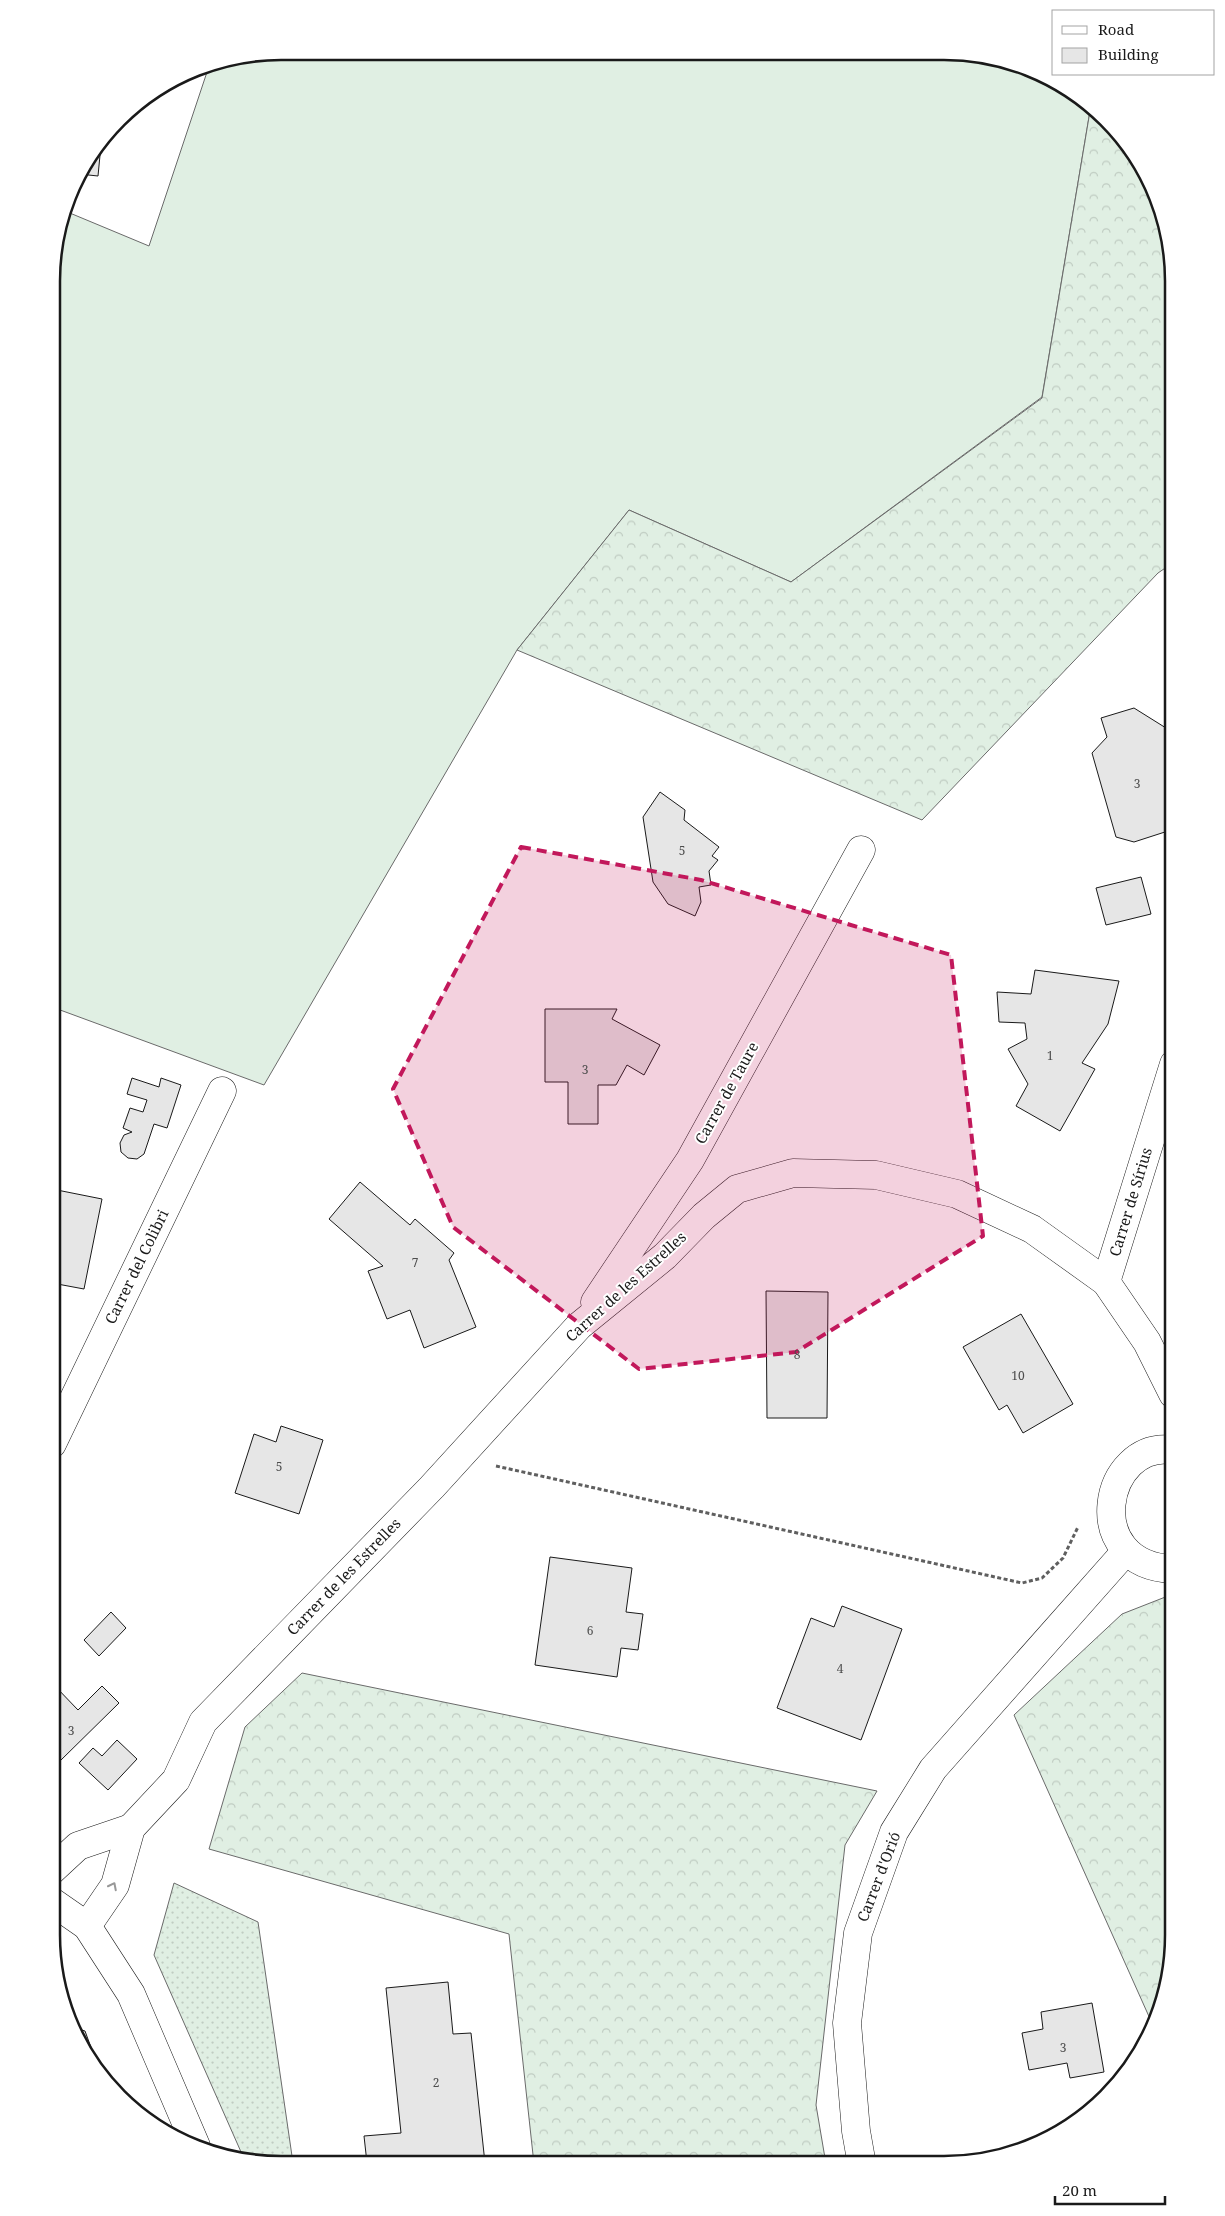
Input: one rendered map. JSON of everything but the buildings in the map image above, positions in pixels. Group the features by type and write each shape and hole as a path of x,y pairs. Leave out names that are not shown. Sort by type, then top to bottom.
{"street":[{"name":"Carrer de Taure","path":"579,1326 690,1160 861,850"},
{"name":"Carrer del Colibri","path":"60,1427 222,1091"},
{"name":"Carrer de Sírius","path":"1106,1282 1165,1093"},
{"name":"Carrer de les Estrelles","path":"86,1926 115,1885 131,1828 176,1780 203,1722 459,1457 579,1326 665,1256 704,1216 737,1189 793,1173 876,1175 956,1194 1032,1229 1106,1282 1148,1342 1165,1377"},
{"path":"1165,1451 1148,1454 1132,1464 1119,1478 1112,1496 1110,1516 1116,1534 1126,1551 1142,1562 1165,1568"},
{"name":"Carrer d'Orió","path":"861,2156 856,2131 847,2023 858,1933 894,1832 933,1770 1126,1551"},
{"name":"Carrer de les Estrelles","path":"60,1863 78,1846 131,1828"},
{"path":"60,1908 86,1926 131,1994 192,2137"}],"path":[{"path":"459,1457 1022,1583 1042,1578 1063,1558 1078,1530 1080,1514 1110,1516"}],"highlighted area":[{"path":"521,847 701,880 951,955 983,1236 796,1352 639,1369 453,1227 393,1089"}],"green space":[{"path":"267,60 958,60 987,64 1029,77 1067,97 1089,115 1042,397 791,582 629,510 517,650 264,1085 60,1010 60,267 64,238 71,214 149,246 207,73 252,62"},
{"path":"1089,115 1110,135 1128,158 1148,196 1161,238 1165,267 1165,568 1158,573 922,820 517,650 629,510 791,582 1042,398"},
{"path":"1165,1597 1165,1949 1161,1978 1149,2017 1014,1715 1122,1614"},
{"path":"302,1673 877,1791 845,1845 816,2105 825,2156 533,2156 509,1934 209,1849 245,1727"},
{"path":"174,1883 258,1922 292,2156 267,2156 241,2152 154,1955"}]}
